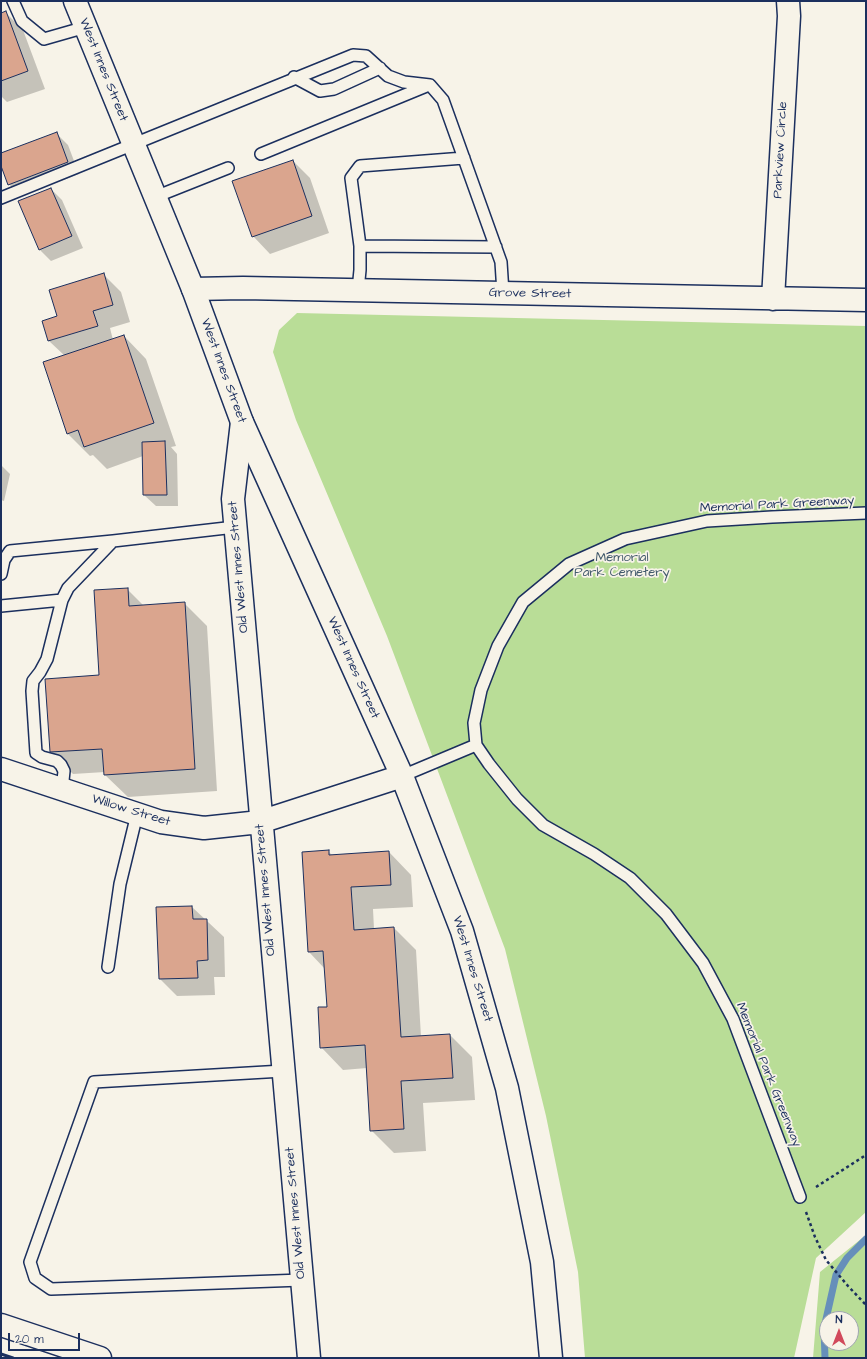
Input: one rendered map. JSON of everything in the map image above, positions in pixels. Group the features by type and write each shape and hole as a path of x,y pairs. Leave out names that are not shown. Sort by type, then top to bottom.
{"street":[{"name":"West Innes Street","path":"75,1 193,289 242,422 402,776 462,931 507,1088 542,1262 551,1358"},
{"name":"Parkview Circle","path":"773,299 789,16 788,1"},
{"name":"Grove Street","path":"193,289 244,288 866,300"},
{"name":"Old West Innes Street","path":"242,422 233,499 235,527 260,822 309,1358"},
{"name":"Willow Street","path":"1,769 161,822 204,828 260,822 402,776"},
{"path":"1,1325 100,1358"}],"lane":[{"path":"13,1 22,21 44,39 86,27"},
{"path":"5,197 294,77 353,54 366,56 388,76 404,82 430,85 443,100 502,262 503,293"},
{"path":"294,77 320,91 334,89 380,68"},
{"path":"261,154 430,85"},
{"path":"358,290 360,246 351,178 360,166 464,158"},
{"path":"155,197 228,168"},
{"path":"360,246 496,246"},
{"name":"Memorial Park Greenway","path":"800,1197 732,1019 703,963 666,914 630,878 594,854 543,825 517,799 476,745 474,723 481,690 498,646 523,602 569,564 625,539 707,520 866,513"},
{"path":"1,574 4,560 10,551 235,527"},
{"path":"62,790 64,771 62,765 57,761 42,757 36,753 32,691 33,681 40,672 46,659 62,600 68,588 114,541"},
{"path":"1,606 62,600"},
{"path":"402,776 476,745"},
{"path":"108,967 120,884 136,814"},
{"path":"283,1071 94,1082 30,1262 34,1278 51,1289 302,1280"}],"path":[{"path":"866,1155 800,1197 815,1237 826,1260 866,1305"}],"green space":[{"name":"Memorial Park Cemetery","path":"297,313 866,326 866,1212 816,1258 794,1358 585,1358 578,1272 546,1116 505,949 387,636 296,420 273,352 279,330"},
{"path":"866,1235 866,1358 813,1358 820,1272"}],"building":[{"path":"6,11 28,71 1,81 1,13"},
{"path":"57,132 68,162 8,185 1,166 1,153"},
{"path":"293,160 312,216 252,237 232,181"},
{"path":"51,188 72,236 39,250 18,201"},
{"path":"104,273 113,305 93,311 98,326 48,341 42,321 57,316 49,290"},
{"path":"124,335 154,423 84,447 78,430 67,434 43,362"},
{"path":"165,441 167,495 143,495 142,442"},
{"path":"128,588 129,606 185,602 195,769 104,775 102,749 50,752 45,679 99,675 94,590"},
{"path":"329,850 329,855 389,851 391,885 351,887 354,930 394,927 401,1037 450,1034 453,1078 401,1081 404,1129 370,1131 365,1045 320,1048 318,1007 327,1007 323,951 308,952 302,852"},
{"path":"192,906 193,919 207,919 208,960 197,961 198,978 159,979 156,907"}],"waterway":[{"path":"825,1358 824,1328 836,1275 847,1258 866,1239"}],"railway":[{"path":"1,1354 13,1358"}]}
